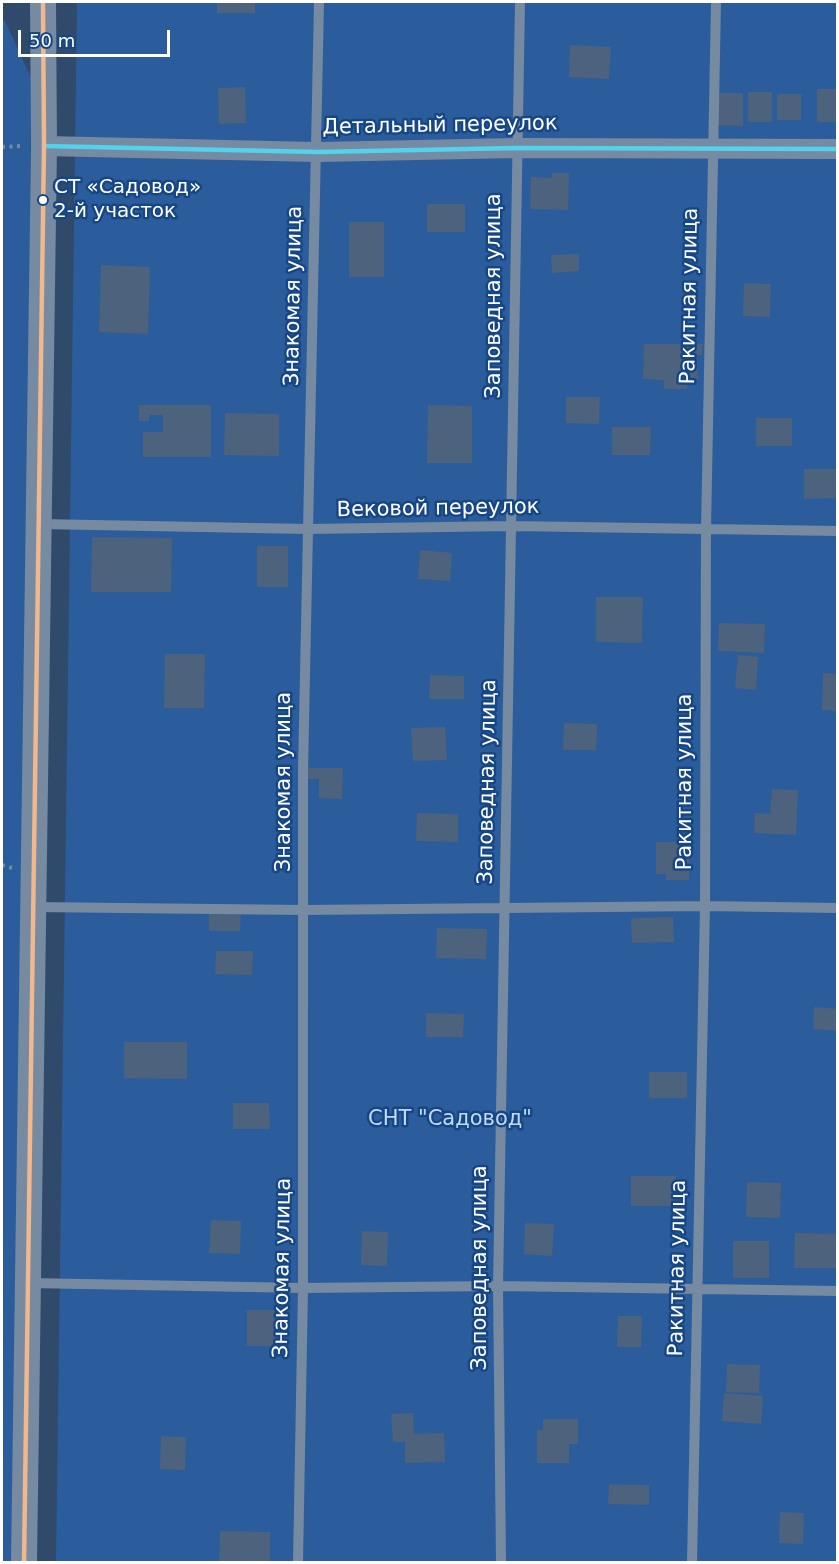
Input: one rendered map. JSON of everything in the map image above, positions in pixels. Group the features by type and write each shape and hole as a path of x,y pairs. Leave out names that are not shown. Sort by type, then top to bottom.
{"street":[{"path":"24,1563 44,146 43,2"},
{"name":"Детальный переулок","path":"44,146 318,152 516,148 837,149"}],"lane":[{"name":"Знакомая улица","path":"298,1563 303,1288 303,770 318,152 319,2"},
{"name":"Заповедная улица","path":"501,1563 498,1286 520,2"},
{"name":"Ракитная улица","path":"692,1563 705,906 706,530 716,2"},
{"name":"Вековой переулок","path":"39,524 308,530 512,526 837,531"},
{"path":"33,907 304,910 705,906 837,908"},
{"path":"28,1283 303,1288 498,1286 837,1291"}],"green space":[{"name":"СНТ \"Садовод\"","path":"77,2 837,2 837,1562 56,1562"},
{"path":"2,20 5,21 31,78 21,1562 2,1562"}],"building":[{"path":"217,2 255,2 255,13 217,13"},
{"path":"570,45 611,47 609,79 569,77"},
{"path":"245,87 246,123 219,124 218,88"},
{"path":"817,89 838,89 838,122 817,122"},
{"path":"748,92 772,92 772,122 748,122"},
{"path":"719,93 743,93 743,126 718,125"},
{"path":"777,94 801,94 801,120 777,120"},
{"path":"552,173 569,173 568,210 530,209 531,177 552,178"},
{"path":"427,204 465,204 465,232 427,232"},
{"path":"349,222 384,222 384,277 349,277"},
{"path":"579,254 579,271 552,273 551,255"},
{"path":"101,265 150,267 148,334 99,332"},
{"path":"744,283 771,284 770,317 743,316"},
{"path":"644,344 703,344 702,355 697,355 698,379 688,379 687,389 664,389 664,380 643,379"},
{"path":"566,397 600,397 599,424 566,423"},
{"path":"139,405 211,405 211,457 143,457 143,432 163,432 163,415 149,415 149,421 139,421"},
{"path":"428,405 472,406 472,463 427,463"},
{"path":"225,413 279,414 279,456 224,455"},
{"path":"756,418 792,418 792,446 756,446"},
{"path":"612,427 651,427 650,455 612,455"},
{"path":"804,469 838,469 838,498 804,499"},
{"path":"92,537 172,538 171,592 91,592"},
{"path":"257,546 288,546 288,587 257,587"},
{"path":"420,550 452,553 450,581 418,579"},
{"path":"596,597 643,597 642,643 596,642"},
{"path":"719,623 765,624 764,653 718,651"},
{"path":"165,654 205,654 204,708 164,708"},
{"path":"738,655 758,657 756,690 735,688"},
{"path":"823,673 838,674 838,711 822,710"},
{"path":"430,675 464,676 464,699 429,699"},
{"path":"564,723 597,724 596,750 563,750"},
{"path":"445,727 447,760 413,761 411,728"},
{"path":"308,768 343,768 342,799 319,798 319,779 308,779"},
{"path":"772,789 798,790 796,835 754,833 755,813 770,814"},
{"path":"417,813 458,814 458,842 416,841"},
{"path":"656,842 689,842 689,880 666,880 666,874 656,874"},
{"path":"209,912 241,913 240,931 209,931"},
{"path":"673,917 674,942 632,943 631,918"},
{"path":"437,928 487,929 486,959 436,958"},
{"path":"216,951 253,951 252,975 215,974"},
{"path":"814,1007 838,1009 838,1031 813,1029"},
{"path":"426,1013 464,1014 463,1037 426,1037"},
{"path":"124,1042 187,1042 187,1079 124,1078"},
{"path":"649,1072 687,1072 687,1098 649,1098"},
{"path":"233,1103 269,1103 270,1129 233,1129"},
{"path":"631,1176 676,1176 675,1206 631,1206"},
{"path":"747,1182 781,1183 780,1218 746,1217"},
{"path":"211,1220 241,1221 240,1254 209,1253"},
{"path":"525,1223 554,1224 552,1256 524,1254"},
{"path":"362,1231 388,1232 387,1266 361,1265"},
{"path":"795,1233 838,1234 838,1268 794,1268"},
{"path":"733,1241 769,1241 769,1278 733,1278"},
{"path":"247,1310 285,1310 285,1346 247,1346"},
{"path":"618,1316 642,1316 641,1347 617,1347"},
{"path":"727,1364 760,1365 759,1393 726,1392"},
{"path":"724,1393 763,1396 761,1424 722,1421"},
{"path":"413,1413 414,1434 444,1433 445,1462 405,1463 405,1442 393,1442 391,1414"},
{"path":"543,1419 578,1419 578,1444 569,1444 569,1463 537,1463 537,1430 543,1430"},
{"path":"161,1436 186,1437 185,1470 160,1469"},
{"path":"609,1484 649,1485 649,1505 608,1504"},
{"path":"780,1512 804,1513 803,1544 779,1543"},
{"path":"220,1531 270,1532 270,1562 219,1562"}],"transit line":[{"path":"24,1562 44,146 43,2"},
{"path":"44,146 318,152 516,148 838,149"}],"place":[{"name":"СТ «Садовод» 2-й участок","path":"43,200"}]}
